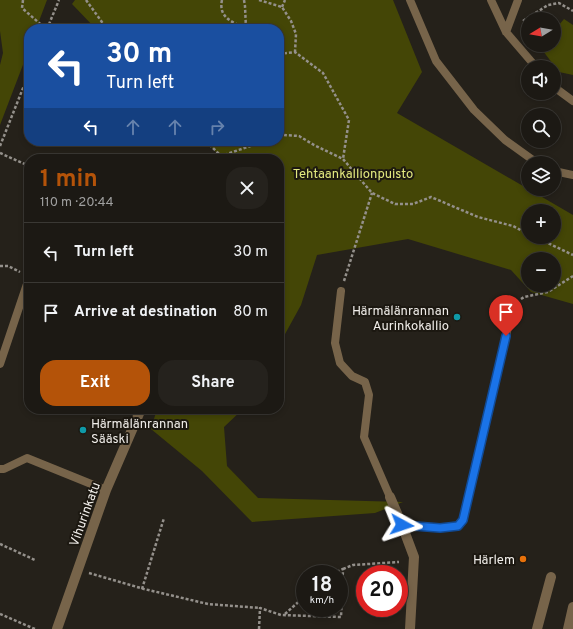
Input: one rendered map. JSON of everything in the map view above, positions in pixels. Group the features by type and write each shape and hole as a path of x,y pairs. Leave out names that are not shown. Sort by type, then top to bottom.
{"street":[{"name":"Vihurinkatu","path":"57,629 106,490 139,414"},
{"path":"390,497 414,557 410,629"},
{"path":"537,629 551,577"},
{"path":"568,629 573,608"}],"lane":[{"path":"410,0 436,61 474,110 505,140 527,156"},
{"path":"491,0 506,32 530,60"},
{"path":"506,32 518,0"},
{"path":"561,92 573,101"},
{"path":"561,172 573,175"},
{"path":"341,290 335,343 340,363 352,376 364,382 369,395 364,437 390,497"},
{"path":"0,364 24,293"},
{"path":"402,525 440,528 458,526 463,520 513,306"},
{"path":"0,469 26,458 106,490"}],"path":[{"path":"23,0 22,8 40,24"},
{"path":"48,24 59,0"},
{"path":"86,0 103,24"},
{"path":"222,0 222,11 227,20 235,24"},
{"path":"244,0 246,24"},
{"path":"259,0 282,7 291,21 296,34 295,52"},
{"path":"282,7 285,0"},
{"path":"506,32 548,5 559,3 573,11"},
{"path":"284,53 295,52 323,73 349,120 343,159"},
{"path":"0,146 24,86"},
{"path":"284,135 300,136 314,145 343,159 372,193 396,204 412,204 432,197 478,217 513,226 521,230"},
{"path":"210,146 217,154"},
{"path":"231,154 252,146"},
{"path":"0,153 24,164"},
{"path":"341,290 372,193"},
{"path":"550,244 573,255"},
{"path":"0,266 8,266 24,274"},
{"path":"513,306 524,297 548,292 573,276"},
{"path":"142,589 164,518"},
{"path":"0,544 35,560"},
{"path":"348,567 353,565 399,562"},
{"path":"88,573 142,589 208,604 260,608 281,615 296,615"},
{"path":"284,615 296,604"},
{"path":"259,629 260,608"},
{"path":"0,614 34,629"}],"green space":[{"path":"0,0 47,0 38,24 24,24 24,62 0,125 0,65 3,53 0,31"},
{"name":"Tehtaankallionpuisto","path":"75,0 393,0 422,72 397,113 521,185 521,196 540,196 554,204 521,204 521,244 561,244 561,208 573,215 573,304 531,292 561,292 561,252 521,252 521,281 511,270 408,239 317,255 301,305 284,336 284,154 218,154 210,146 284,146 284,24 91,24 72,4"},
{"path":"564,19 573,25 573,75 561,72 561,60 550,60 544,52 561,52 561,23"},
{"path":"156,414 238,414 224,427 227,466 258,498 403,502 375,513 252,522 202,471 151,429"}],"place":[{"name":"Härmälänrannan Aurinkokallio","path":"457,317"},
{"name":"Härmälänrannan Sääski","path":"83,430"},
{"name":"Härlem","path":"523,559"}],"route":[{"path":"402,525 440,528 458,526 463,520 506,336"}]}
